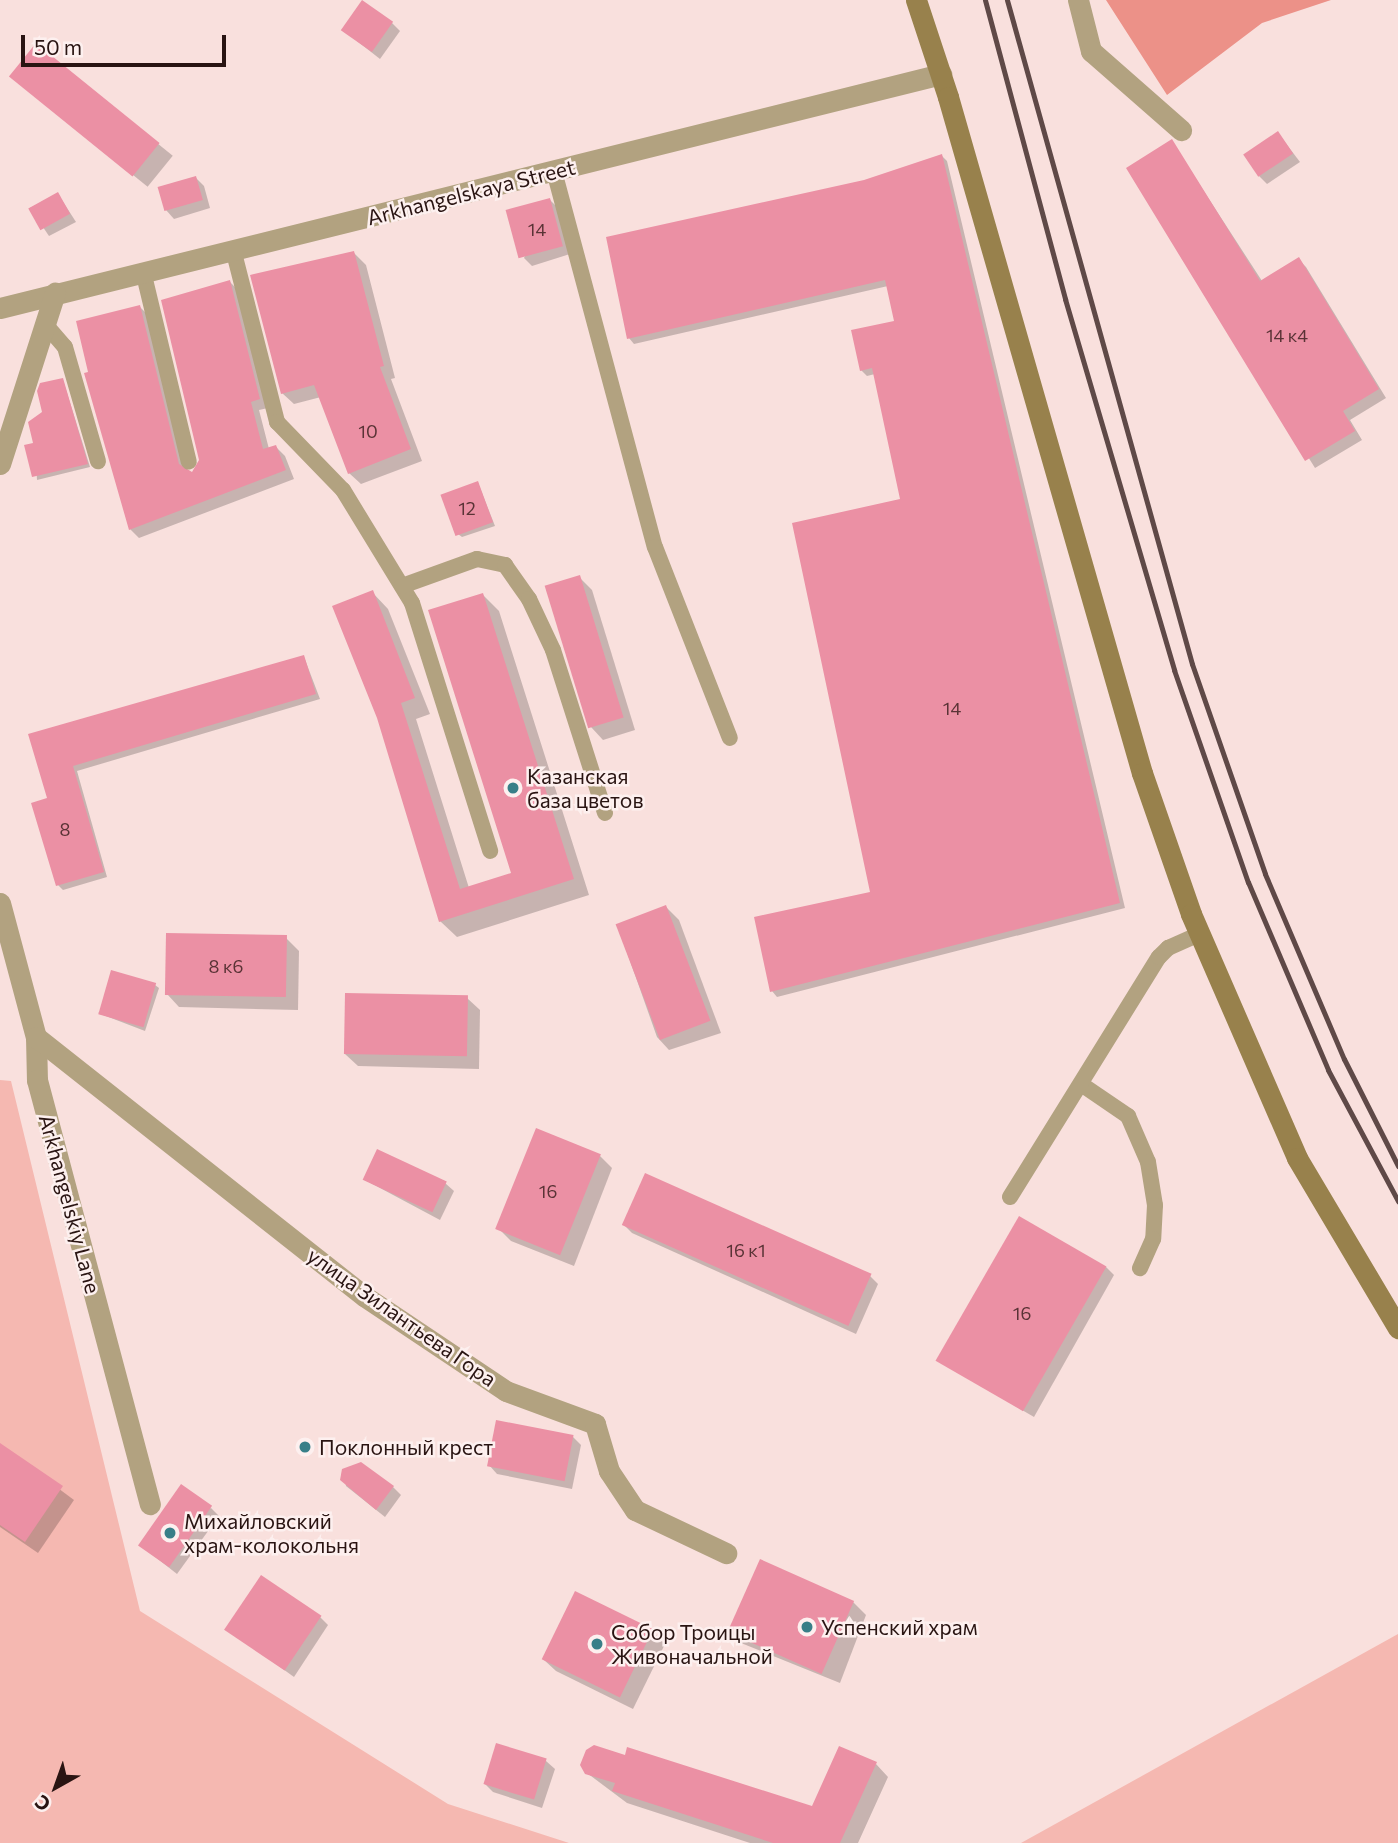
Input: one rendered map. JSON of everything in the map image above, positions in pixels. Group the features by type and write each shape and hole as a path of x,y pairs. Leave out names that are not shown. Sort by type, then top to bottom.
{"main road":[{"path":"916,0 941,74 1142,773 1200,934 1297,1158 1398,1328"}],"street":[{"path":"1078,0 1091,51 1181,130"},
{"name":"Arkhangelskaya Street","path":"0,308 941,74"},
{"path":"0,464 55,293"},
{"name":"Arkhangelskiy Lane","path":"0,903 36,1037 37,1080 150,1504"},
{"name":"улица Зилантьева Гора","path":"36,1037 364,1296 506,1391 595,1424 609,1471 635,1510 726,1553"}],"lane":[{"path":"554,171 655,547 730,738"},
{"path":"233,249 277,422 342,490 412,603 490,851"},
{"path":"143,271 189,462"},
{"path":"45,324 65,347 98,461"},
{"path":"402,586 477,559 505,565 529,598 553,650 605,813"},
{"path":"1010,1197 1159,957 1167,948 1200,934"},
{"path":"1081,1084 1128,1116 1148,1162 1155,1205 1153,1239 1140,1268"}],"shaded area":[{"path":"1106,0 1331,0 1262,23 1167,95"},
{"path":"0,1080 11,1081 140,1611 448,1804 569,1843 0,1843"},
{"path":"1398,1634 1398,1843 1021,1843"}],"building":[{"path":"362,0 393,22 372,52 341,30"},
{"path":"36,43 160,143 133,176 9,76"},
{"path":"1278,131 1293,153 1258,177 1243,154"},
{"path":"1172,139 1260,281 1299,257 1379,389 1343,411 1355,431 1305,461 1126,168"},
{"path":"942,154 1120,903 770,992 754,917 870,892 792,523 900,499 872,368 860,371 851,330 894,321 885,280 627,339 606,237 864,180"},
{"path":"196,176 203,200 164,211 158,187"},
{"path":"58,192 70,214 40,230 28,208"},
{"path":"550,198 563,246 519,258 506,210"},
{"path":"354,251 384,366 380,367 411,449 348,474 314,385 281,394 250,275"},
{"path":"230,280 260,399 251,402 263,449 276,445 286,470 129,530 84,373 88,372 76,321 140,305 179,464 192,472 199,460 161,300"},
{"path":"63,378 88,464 32,477 24,445 33,443 28,422 42,412 37,391 40,383"},
{"path":"478,481 493,522 455,536 440,495"},
{"path":"580,575 624,717 588,728 545,586"},
{"path":"373,590 415,698 401,703 460,889 511,873 428,610 483,593 574,879 439,922 377,718 332,606"},
{"path":"304,655 316,694 73,766 104,872 56,886 31,803 47,798 28,734"},
{"path":"666,905 710,1021 660,1040 616,924"},
{"path":"166,933 287,935 286,997 165,995"},
{"path":"111,970 156,983 143,1027 98,1014"},
{"path":"345,993 468,995 467,1056 344,1054"},
{"path":"536,1128 601,1154 560,1255 495,1229"},
{"path":"377,1149 447,1182 432,1212 363,1180"},
{"path":"645,1173 872,1274 848,1326 622,1225"},
{"path":"1019,1216 1106,1266 1023,1411 936,1361"},
{"path":"496,1420 574,1435 565,1481 487,1466"},
{"path":"0,1443 63,1486 25,1542 0,1525"},
{"path":"361,1462 394,1486 376,1510 340,1480 342,1469"},
{"path":"181,1484 212,1506 169,1567 138,1545"},
{"path":"760,1559 854,1601 822,1674 727,1632"},
{"path":"261,1575 322,1616 285,1671 224,1630"},
{"name":"Собор Троицы Живоначальной","path":"575,1591 653,1629 620,1697 542,1659"},
{"path":"496,1743 547,1758 534,1800 483,1784"},
{"path":"594,1745 625,1755 627,1747 812,1806 839,1746 877,1762 840,1843 773,1843 612,1791 615,1783 585,1774 580,1765 586,1750"}],"railway":[{"path":"985,0 1065,299 1174,670 1248,882 1328,1070 1398,1201"},
{"path":"1007,0 1192,664 1265,874 1344,1059 1398,1166"}],"place":[{"name":"Казанская база цветов","path":"513,788"},
{"name":"Поклонный крест","path":"305,1447"},
{"name":"Михайловский храм-колокольня","path":"170,1533"},
{"name":"Успенский храм","path":"807,1627"},
{"name":"Собор Троицы Живоначальной","path":"597,1644"}]}
